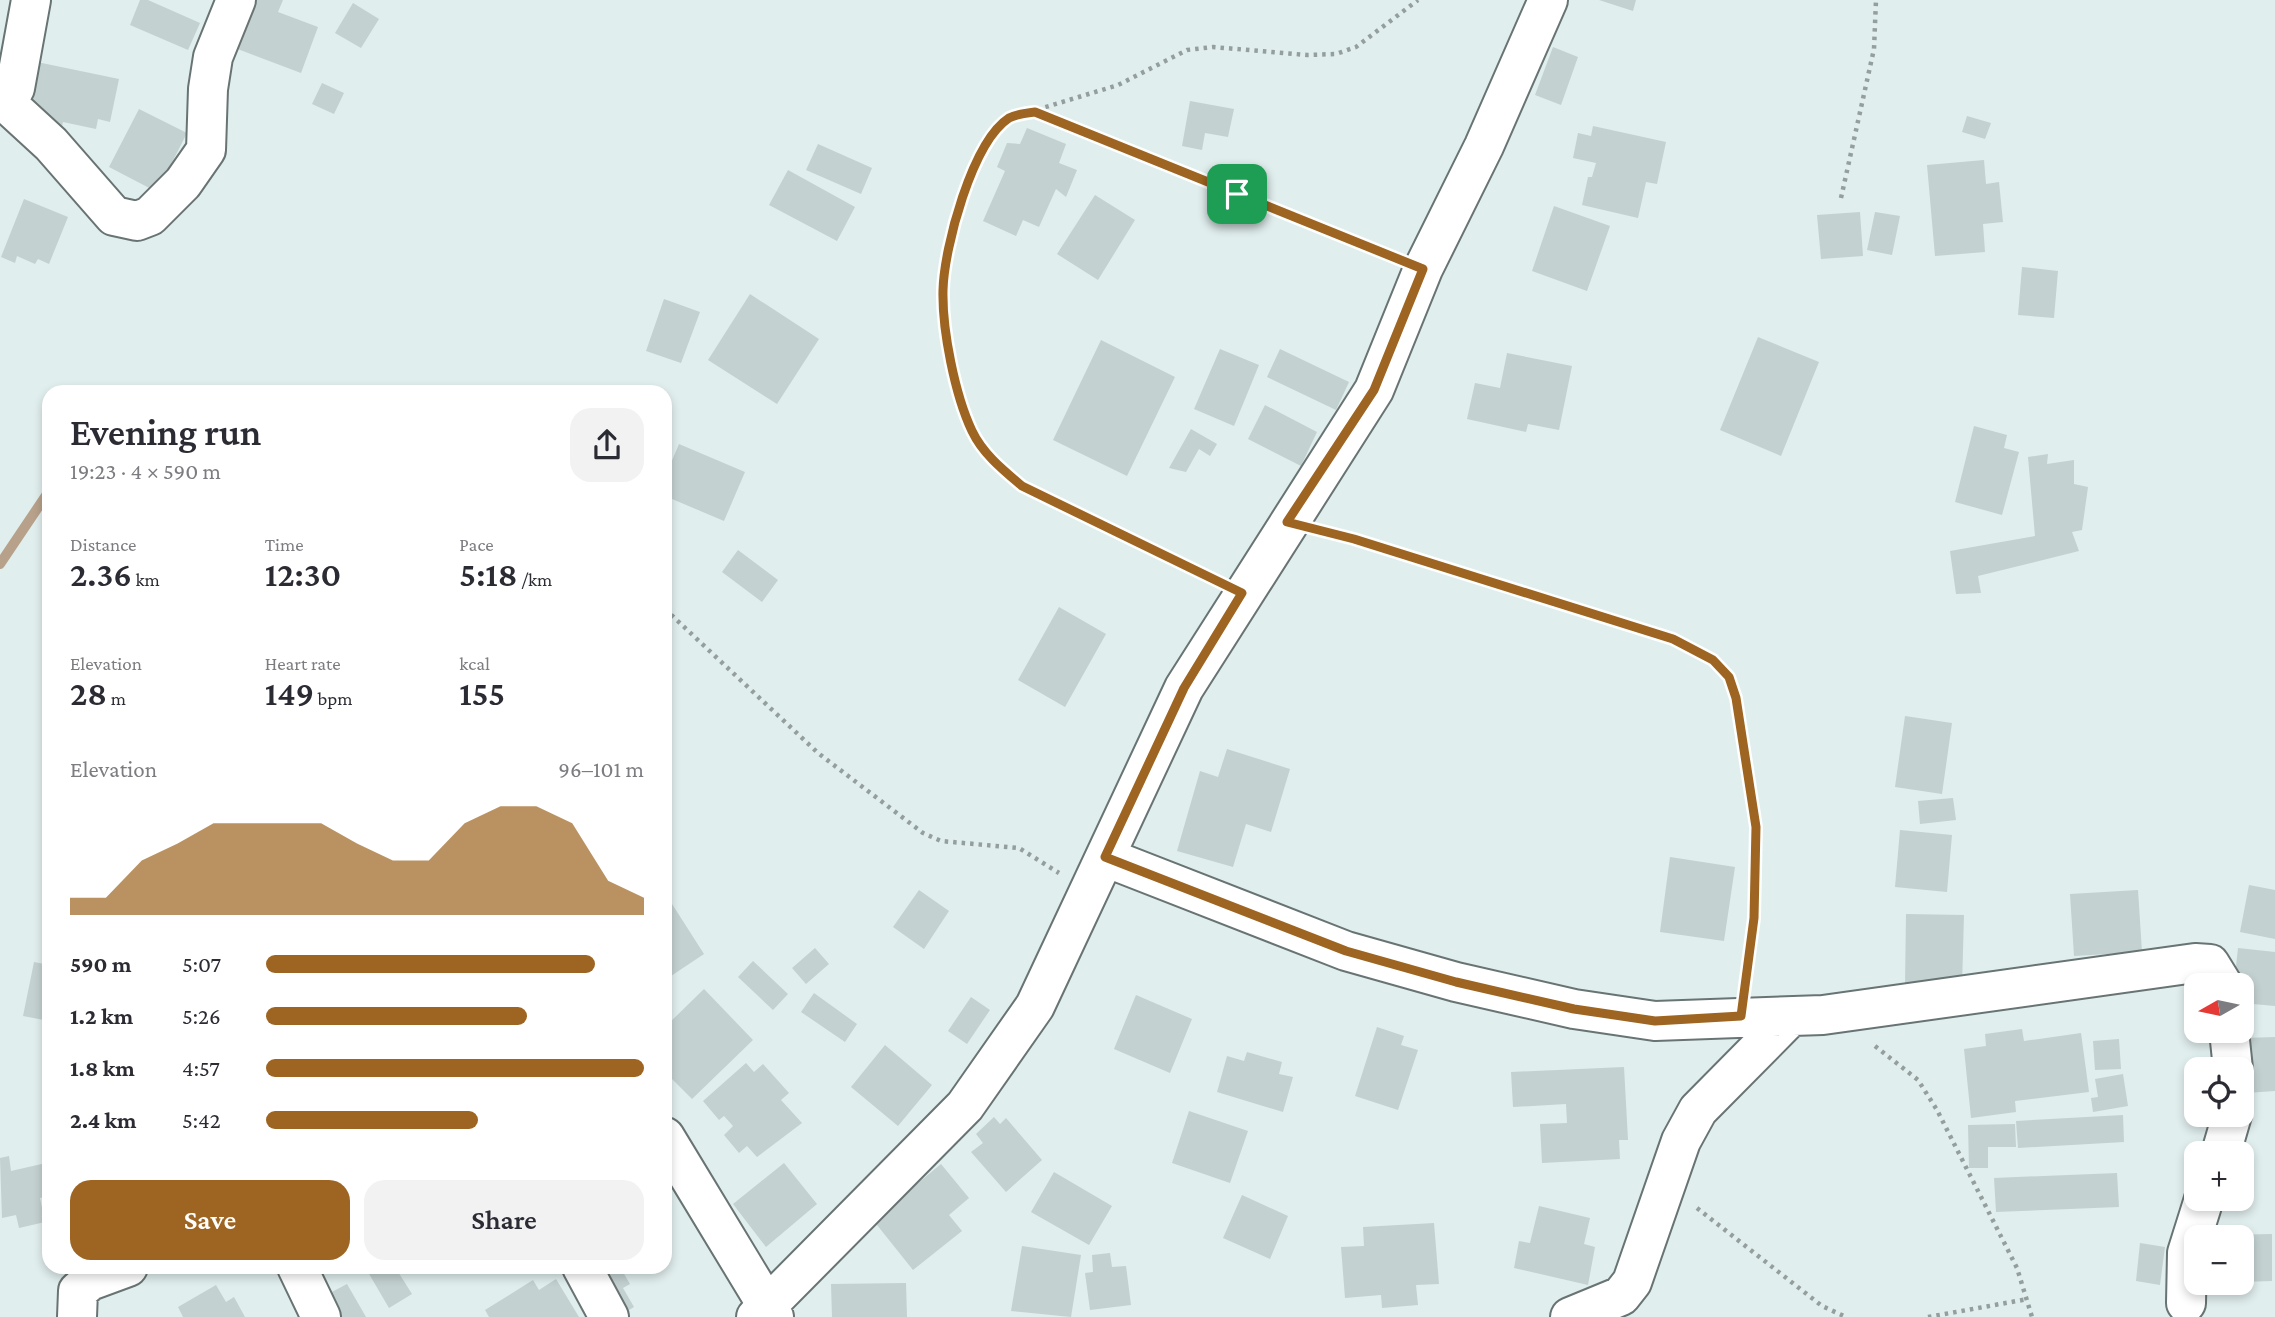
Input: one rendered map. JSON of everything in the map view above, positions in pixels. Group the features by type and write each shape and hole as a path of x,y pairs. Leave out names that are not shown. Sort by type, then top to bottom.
{"street":[{"path":"31,0 15,88 1,98 51,144 114,216 137,221 150,216 183,183 206,150 208,89 213,57 236,0"},
{"path":"672,1149 765,1314 965,1107 1035,1006 1184,688 1287,522 1374,390 1423,269 1484,146 1548,0"},
{"path":"1105,857 1346,951 1456,982 1574,1009 1655,1021 1741,1016 1807,1016 2195,963 2210,964 2216,973"},
{"path":"1570,1317 1621,1296 1632,1282 1681,1141 1698,1110 1807,1016"},
{"path":"2186,1303 2187,1253 2200,1211"},
{"path":"77,1317 78,1291 90,1281 109,1274"},
{"path":"300,1274 321,1317"},
{"path":"586,1274 608,1317"}],"path":[{"path":"1242,593 1022,486 992,461 972,431 952,365 943,291 950,232 974,167 1001,125 1010,118 1118,85 1187,50 1213,47 1307,55 1336,54 1356,47 1418,0"},
{"path":"1841,198 1874,49 1876,0"},
{"path":"1035,112 1423,269"},
{"path":"1287,522 1354,539 1673,639 1713,660 1729,677 1736,698 1756,827 1754,918 1741,1016"},
{"path":"672,616 818,753 923,833 941,841 1019,848 1089,892"},
{"path":"1807,1016 1887,1054 1917,1080 1937,1110 2017,1268 2032,1317"},
{"path":"1666,1183 1822,1306 1846,1317"},
{"path":"1928,1317 2028,1299"}],"building":[{"path":"140,0 148,0 200,23 188,50 130,25"},
{"path":"254,0 283,0 278,12 318,27 301,73 235,48"},
{"path":"1599,0 1636,0 1633,11"},
{"path":"353,3 379,19 361,48 335,33"},
{"path":"1553,47 1578,57 1561,105 1535,95"},
{"path":"37,62 119,79 110,122 98,119 96,129 63,122 61,132 28,107"},
{"path":"322,83 344,93 334,114 312,104"},
{"path":"1190,101 1234,109 1228,137 1205,133 1202,150 1182,146"},
{"path":"139,109 187,133 157,192 109,167"},
{"path":"1967,116 1991,123 1985,139 1962,132"},
{"path":"1593,126 1666,142 1657,184 1646,182 1638,218 1582,205 1588,177 1592,177 1596,163 1573,158 1578,133 1591,136"},
{"path":"1027,128 1066,144 1059,163 1077,170 1066,197 1056,189 1039,227 1023,220 1016,236 983,221 1005,171 997,167 1007,143 1020,144"},
{"path":"818,144 872,168 861,194 806,170"},
{"path":"1984,160 1986,184 1999,182 2003,222 1983,224 1985,252 1935,256 1927,165"},
{"path":"788,170 855,207 837,241 769,205"},
{"path":"1095,195 1135,220 1098,280 1057,254"},
{"path":"24,199 68,217 49,264 38,259 35,264 17,256 15,263 1,257"},
{"path":"1554,206 1610,226 1587,291 1532,271"},
{"path":"1860,212 1863,256 1821,259 1817,215"},
{"path":"1875,212 1900,216 1892,255 1867,250"},
{"path":"2022,267 2058,271 2054,318 2018,315"},
{"path":"750,294 819,339 777,404 708,360"},
{"path":"664,299 700,312 681,363 646,351"},
{"path":"1758,337 1819,362 1781,456 1720,430"},
{"path":"1101,340 1175,377 1127,476 1053,440"},
{"path":"1220,349 1259,365 1234,426 1194,409"},
{"path":"1280,349 1349,382 1336,410 1267,377"},
{"path":"1507,353 1572,366 1559,430 1528,424 1526,432 1467,419 1475,383 1500,388"},
{"path":"1265,405 1317,432 1301,466 1248,439"},
{"path":"1974,426 2007,435 2004,448 2019,452 2002,515 1955,502"},
{"path":"1191,429 1217,444 1210,456 1199,449 1186,472 1169,468"},
{"path":"679,444 745,472 724,521 672,499 672,460"},
{"path":"2048,454 2047,464 2074,460 2074,484 2088,487 2082,530 2072,532 2079,551 1978,576 1981,593 1956,594 1950,551 2035,536 2028,457"},
{"path":"738,550 778,580 762,602 722,572"},
{"path":"1059,607 1106,634 1065,707 1018,680"},
{"path":"1905,716 1952,723 1942,794 1895,787"},
{"path":"1227,749 1290,769 1271,832 1246,824 1233,867 1177,851 1200,771 1218,777"},
{"path":"1953,798 1956,820 1920,824 1918,801"},
{"path":"1900,830 1952,835 1947,892 1895,887"},
{"path":"1670,857 1735,867 1724,941 1660,932"},
{"path":"2249,885 2275,890 2275,939 2240,932"},
{"path":"919,890 949,911 924,949 893,927"},
{"path":"2138,890 2142,952 2074,956 2070,894"},
{"path":"672,904 704,954 672,975"},
{"path":"1906,914 1964,915 1962,986 1905,985"},
{"path":"815,948 829,964 806,984 792,968"},
{"path":"2238,948 2275,952 2275,1006 2254,1004 2254,973 2235,973"},
{"path":"753,961 788,994 773,1010 738,977"},
{"path":"34,962 42,964 42,1020 23,1016"},
{"path":"704,989 753,1040 692,1099 672,1079 672,1020"},
{"path":"814,993 857,1024 845,1042 801,1012"},
{"path":"1136,995 1192,1019 1170,1073 1114,1049"},
{"path":"971,997 990,1010 967,1044 948,1031"},
{"path":"1377,1027 1404,1036 1401,1045 1418,1050 1398,1110 1355,1096"},
{"path":"2022,1029 2024,1041 2081,1033 2089,1092 2015,1101 2016,1112 1971,1118 1964,1049 1986,1046 1985,1034"},
{"path":"2275,1037 2275,1091 2254,1092 2254,1057 2245,1057 2244,1043 2254,1043 2254,1038"},
{"path":"2119,1039 2121,1069 2095,1070 2093,1041"},
{"path":"885,1045 932,1085 898,1126 851,1087"},
{"path":"1247,1052 1282,1062 1279,1074 1293,1077 1283,1112 1217,1092 1227,1056 1244,1061"},
{"path":"746,1063 754,1072 763,1064 789,1093 781,1100 802,1123 757,1157 747,1146 739,1153 724,1135 733,1126 724,1116 719,1120 703,1101"},
{"path":"1624,1067 1628,1140 1619,1140 1620,1159 1542,1163 1540,1124 1567,1123 1566,1104 1513,1107 1511,1072"},
{"path":"2123,1074 2128,1106 2093,1112 2091,1098 2098,1097 2095,1079"},
{"path":"1189,1111 1248,1131 1230,1183 1172,1163"},
{"path":"2123,1115 2124,1142 2018,1148 2016,1121"},
{"path":"994,1117 1000,1124 1006,1118 1042,1160 1006,1192 971,1152 983,1143 976,1134"},
{"path":"2015,1124 2016,1147 1988,1147 1988,1168 1969,1168 1968,1125"},
{"path":"9,1156 11,1171 42,1164 42,1223 19,1228 16,1215 2,1218 0,1158"},
{"path":"784,1163 817,1204 766,1247 733,1204"},
{"path":"941,1164 969,1198 949,1215 962,1231 913,1270 873,1220"},
{"path":"1054,1172 1112,1206 1089,1245 1031,1212"},
{"path":"2117,1173 2119,1207 1996,1212 1994,1178"},
{"path":"1242,1195 1288,1216 1270,1259 1223,1238"},
{"path":"1539,1206 1590,1218 1584,1244 1595,1247 1588,1285 1514,1268 1519,1241 1530,1243"},
{"path":"1434,1223 1439,1284 1416,1285 1418,1305 1382,1308 1381,1295 1345,1298 1341,1247 1364,1246 1363,1227"},
{"path":"2254,1234 2272,1234 2272,1281 2254,1282"},
{"path":"2140,1243 2165,1247 2160,1285 2136,1281"},
{"path":"1022,1246 1081,1255 1071,1317 1011,1311"},
{"path":"1110,1253 1112,1267 1126,1266 1131,1305 1090,1310 1085,1273 1093,1272 1092,1255"},
{"path":"369,1274 399,1274 412,1294 389,1308"},
{"path":"602,1274 624,1274 630,1284 623,1288 634,1307 617,1317"},
{"path":"556,1279 579,1317 489,1317 485,1310 533,1280 539,1290"},
{"path":"906,1283 907,1317 832,1317 831,1284"},
{"path":"347,1284 366,1317 341,1317 328,1294"},
{"path":"216,1285 226,1302 234,1297 245,1317 183,1317 178,1307"}],"waterway":[{"path":"0,564 42,501"}],"route":[{"path":"1035,112 1237,194 1423,269 1374,390 1287,522 1354,539 1673,639 1713,660 1729,677 1736,698 1756,827 1754,918 1741,1016 1655,1021 1574,1009 1456,982 1346,951 1105,857 1184,688 1242,593 1022,486 992,461 972,431 952,365 943,291 950,232 974,167 1001,125 1010,118 1035,112"}]}
